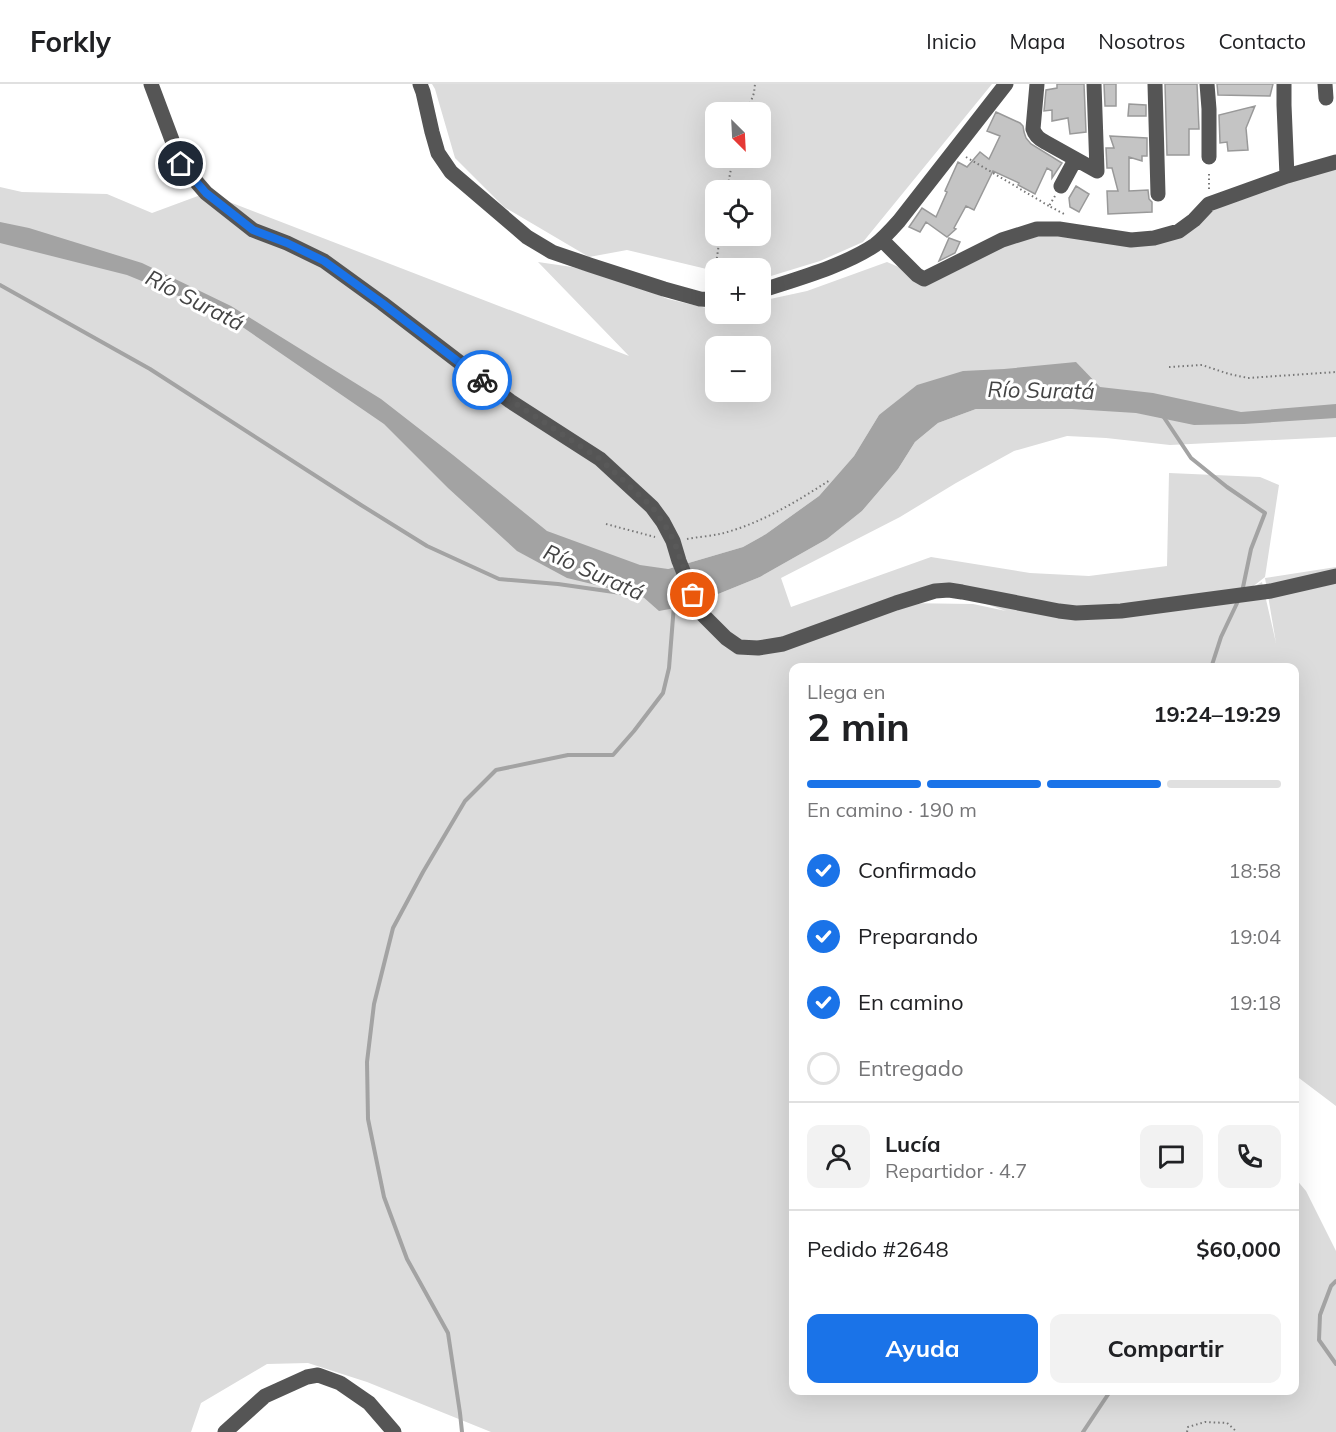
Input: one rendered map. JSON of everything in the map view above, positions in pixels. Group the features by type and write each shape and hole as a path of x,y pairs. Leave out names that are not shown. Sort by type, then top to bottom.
{"street":[{"path":"151,84 181,164 206,193 253,230 324,261 510,400 600,459 652,507 674,541 700,612 726,638 739,647 758,648 783,644 935,591 949,590 983,595 1076,613 1121,611 1271,591 1336,576"},
{"path":"420,84 438,153 451,172 527,237 552,252 664,289 705,298"},
{"path":"771,287 840,263 882,240 1006,84"},
{"path":"1037,84 1033,129 1035,134 1075,160 1097,171 1094,84"},
{"path":"1155,84 1158,194"},
{"path":"1207,84 1209,157"},
{"path":"1284,84 1287,176"},
{"path":"1061,186 1075,160"},
{"path":"882,240 917,275 924,279 1002,240 1037,229 1059,229 1131,240 1154,238 1179,231 1194,220 1209,204 1287,176 1336,162"},
{"path":"225,1432 265,1396 294,1382 318,1375 340,1383 369,1403 394,1432"}],"path":[{"path":"751,102 755,84"},
{"path":"1209,157 1209,204"},
{"path":"972,160 1068,216"},
{"path":"1049,206 1061,186"},
{"path":"1169,367 1202,365 1248,378 1336,372"},
{"path":"606,524 646,536 674,541 721,534 765,518 830,480"},
{"path":"1187,1432 1188,1427 1205,1422 1227,1423 1237,1432"}],"shaded area":[{"path":"432,84 992,84 863,242 820,261 771,276 771,258 705,258 705,269 627,250 589,257 504,207 455,158"},
{"path":"1336,162 1336,437 1170,445 1067,436 1014,451 900,517 781,578 791,607 931,557 1030,573 1089,576 1167,566 1169,473 1260,477 1279,485 1265,577 1251,588 1262,582 1276,643 1265,578 1336,567 1336,1106 1299,1078 1299,663 789,663 789,1395 1299,1395 1299,1183 1306,1191 1336,1251 1336,1432 491,1432 367,1382 308,1363 267,1364 201,1403 191,1432 0,1432 0,187 22,192 107,194 152,213 206,193 629,356 538,262 572,267 629,283 668,299 705,308 705,324 771,324 771,299 807,291 887,262 917,275 1038,229 1155,241 1209,204","holes":["1004,369 1070,409 976,409 938,423 915,442 898,469 862,511 827,539 760,577 691,605 668,569 743,547 766,534 819,496 854,456 879,415","934,596 972,599 1006,611 973,604 902,603"]}],"water":[{"name":"Río Suratá","path":"0,222 29,228 142,263 231,306 381,399 547,531 640,565 668,569 743,547 766,534 819,496 854,456 879,415 917,385 963,371 1076,362 1100,387 1153,393 1241,412 1336,404 1336,418 1194,425 1136,413 1072,409 976,409 938,423 915,442 898,469 862,511 827,539 760,577 691,605 659,611 642,596 567,578 517,551 448,488 384,424 225,315 127,275 0,243"}],"building":[{"path":"1057,84 1084,84 1086,132 1070,134 1068,118 1052,121 1052,110 1044,111 1046,90 1057,88"},
{"path":"1104,84 1116,84 1116,106 1105,106"},
{"path":"1165,84 1197,84 1199,129 1189,129 1189,155 1167,155"},
{"path":"1217,84 1273,84 1270,96 1218,95"},
{"path":"1129,104 1146,105 1146,116 1128,116"},
{"path":"1255,106 1246,128 1248,150 1228,151 1227,142 1220,143 1219,115"},
{"path":"996,112 1020,123 1031,144 1062,163 1052,178 1052,171 1047,168 1035,194 1018,185 1019,183 993,171 974,210 966,206 954,228 956,229 947,237 926,222 920,232 909,227 922,208 936,217 958,162 967,167 980,152 989,159 1000,136 987,131"},
{"path":"1110,136 1147,138 1147,156 1142,156 1142,161 1129,157 1129,191 1148,190 1152,212 1108,214 1107,191 1118,191 1112,168 1107,168 1106,148 1114,148"},
{"path":"1076,186 1089,194 1079,212 1070,207 1069,198"},
{"path":"949,238 960,242 955,253 939,261"}],"waterway":[{"name":"Río Suratá","path":"0,285 150,369 427,546 499,579 558,584 642,596"},
{"path":"1163,416 1191,458 1227,487 1265,513 1251,549 1242,592"},
{"path":"1213,663 1221,637 1239,599"},
{"path":"462,1432 448,1333 407,1259 384,1197 368,1119 367,1062 374,1004 393,928 465,801 496,770 568,755 613,755 634,731 663,693 669,668 674,605"},
{"path":"1336,1281 1331,1286 1320,1315 1319,1340 1336,1364"},
{"path":"1083,1432 1108,1395"}],"way so far":[{"path":"482,380 600,459 652,507 674,541 693,595"}],"route":[{"path":"181,164 206,193 253,230 324,261 482,380"}]}
